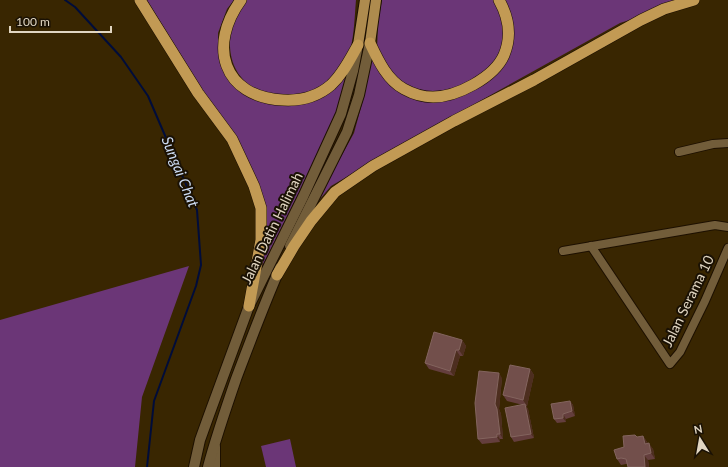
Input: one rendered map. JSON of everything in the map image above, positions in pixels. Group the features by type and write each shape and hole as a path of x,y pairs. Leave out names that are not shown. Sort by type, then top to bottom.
{"highway":[{"path":"140,0 198,94 232,139 254,186 261,208 260,240 249,306"},
{"path":"241,0 230,17 226,27 224,55 232,77 237,83 257,95 272,100 289,100 304,99 318,94 330,86 339,77 358,40"},
{"path":"371,39 377,57 387,74 402,88 417,95 433,97 446,96 459,92 477,83 493,71 504,56 508,41 509,26 506,11 499,0"},
{"path":"277,276 307,227 335,192 373,166 454,121 534,80 641,20 664,9 694,0"}],"main road":[{"name":"Jalan Datin Halimah","path":"194,467 208,415 249,306 303,197 341,114 353,70 365,0"},
{"name":"Jalan Datin Halimah","path":"208,467 216,438 258,319 298,228 347,132 359,95 371,39 376,0"}],"street":[{"path":"679,152 713,144 728,143"},
{"path":"563,251 715,225 728,228"},
{"name":"Jalan Serama 10","path":"591,246 670,364 680,352 728,248"},
{"path":"216,438 216,467"}],"shaded area":[{"path":"147,0 234,0 227,9 218,33 219,57 229,80 245,95 257,101 287,105 311,100 351,60 341,103 312,169 257,276 263,213 246,160"},
{"path":"246,0 356,0 350,49 335,75 317,89 303,95 296,96 269,94 257,90 247,83 234,65 230,41 233,24"},
{"path":"382,0 495,0 505,21 504,42 498,60 485,73 449,93 423,94 397,80 377,50 378,23"},
{"path":"504,0 693,0 620,23 415,137 331,186 314,206 354,133 363,100 371,55 389,84 448,100 509,54"},
{"path":"189,266 142,397 135,467 0,467 0,320"},
{"path":"290,439 296,467 266,467 261,446"}],"building":[{"path":"434,332 462,340 459,350 456,350 450,371 425,363"},
{"path":"510,365 530,369 523,400 503,395"},
{"path":"479,371 499,373 495,404 500,434 497,434 497,437 478,439 475,403"},
{"path":"570,401 572,411 563,414 563,418 554,419 551,404"},
{"path":"525,404 531,434 511,437 505,408"},
{"path":"635,435 637,437 643,436 645,444 649,443 651,453 644,455 645,467 628,467 626,459 617,459 614,450 624,447 623,436"}],"waterway":[{"name":"Sungai Chat","path":"65,0 75,7 121,57 148,96 197,210 201,265 196,286 154,401 147,467"}]}
